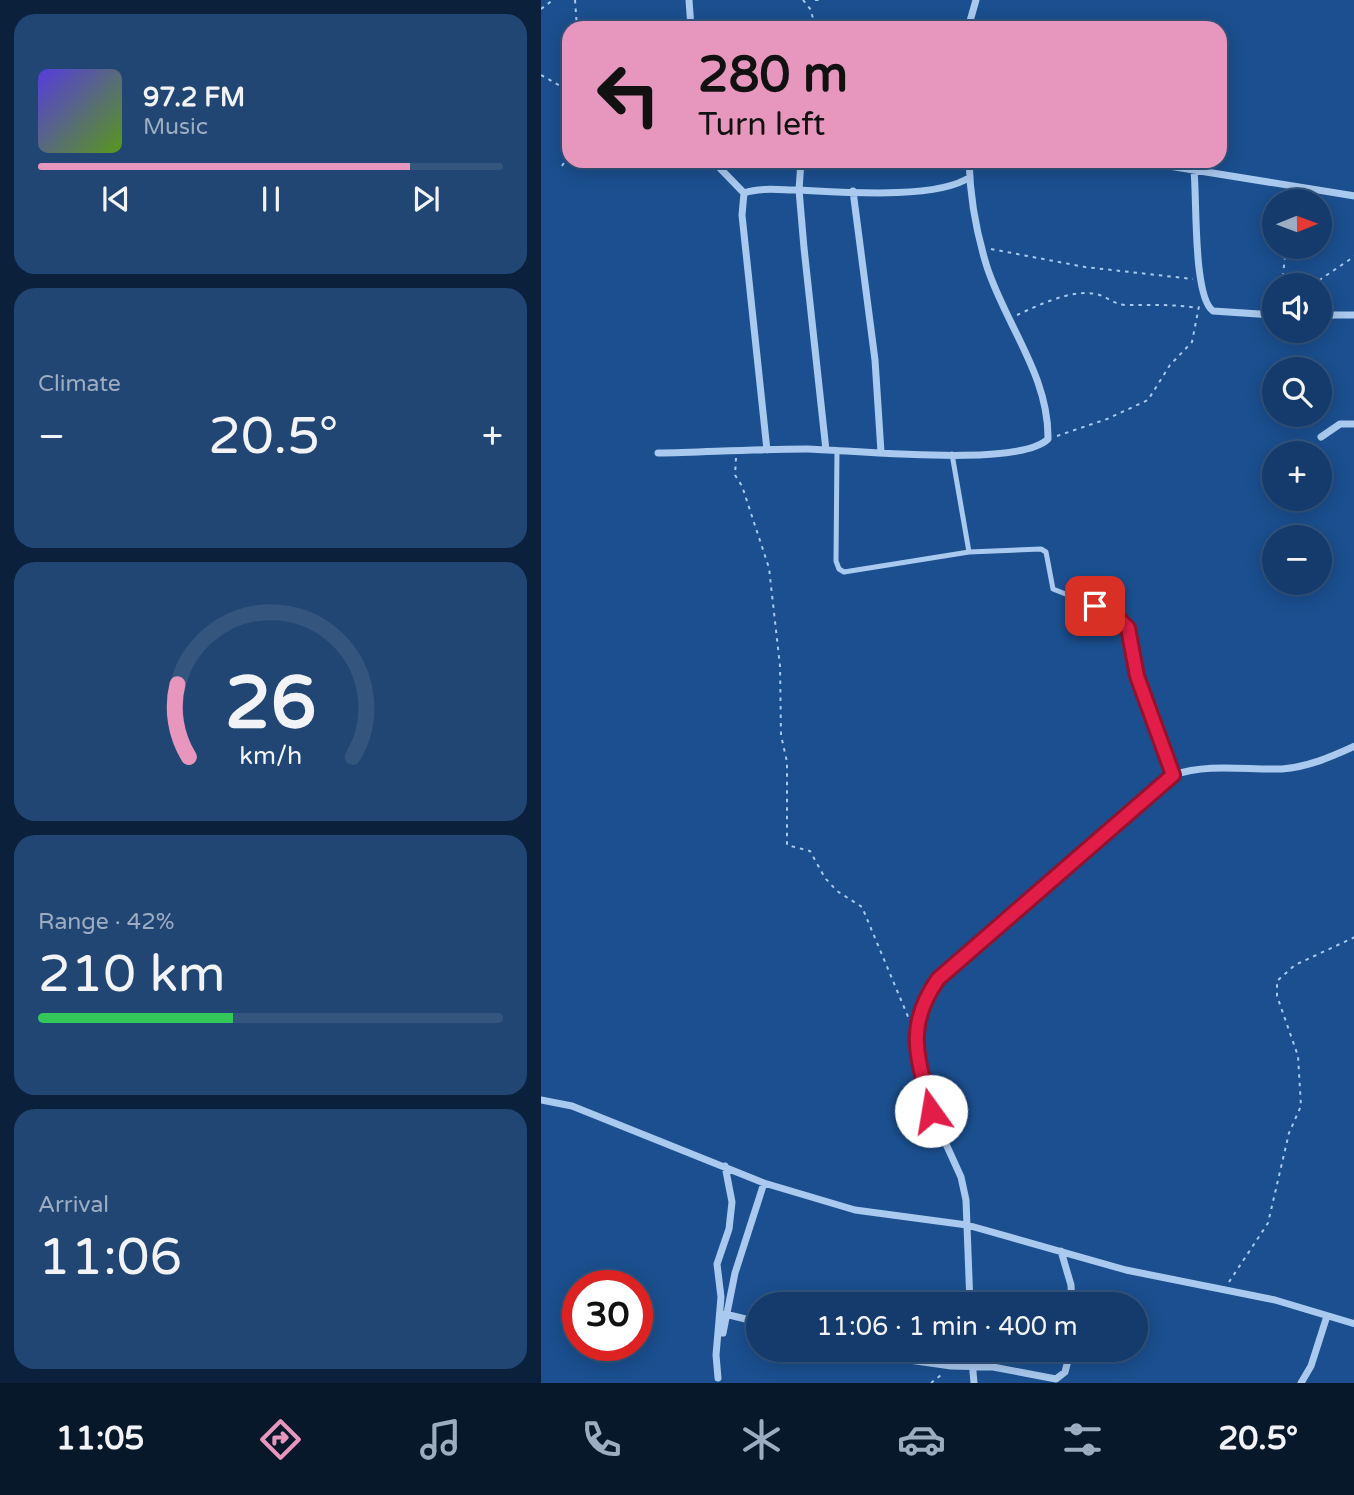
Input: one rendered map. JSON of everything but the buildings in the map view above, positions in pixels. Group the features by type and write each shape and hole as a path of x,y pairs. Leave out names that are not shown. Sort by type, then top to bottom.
{"street":[{"path":"689,0 690,21"},
{"path":"970,21 976,0"},
{"path":"720,168 744,193 947,189 970,177"},
{"path":"801,168 799,190 826,450"},
{"path":"658,453 837,450 952,454 1028,451 1048,439 1040,390 987,268 969,168"},
{"path":"1177,168 1354,196"},
{"path":"1194,171 1200,279 1208,307 1213,311 1262,314"},
{"path":"853,191 875,360 881,452"},
{"path":"744,193 742,215 767,450"},
{"path":"1332,315 1354,315"},
{"path":"1320,437 1340,424 1354,424"},
{"path":"970,1292 967,1225 961,1177 931,1111 915,1031 925,998 945,972 1173,775 1203,769 1302,766 1326,760 1354,746"},
{"path":"541,1100 572,1106 764,1183 854,1210 967,1225 1126,1270 1275,1300 1354,1324"},
{"path":"718,1380 716,1355 721,1297 717,1264 729,1229 732,1202 725,1166"},
{"path":"718,1380 725,1314 764,1183"},
{"path":"1061,1251 1070,1278 1071,1292"},
{"path":"725,1314 746,1319"},
{"path":"1301,1383 1311,1366 1327,1316"},
{"path":"932,1362 1003,1369 1056,1379 1065,1372 1068,1362"},
{"path":"970,1362 974,1383"}],"lane":[{"path":"837,450 836,561 839,569 844,572 969,552 1046,551 1053,589 1113,613 1128,628 1137,676 1173,775"},
{"path":"952,454 969,552"}],"path":[{"path":"541,9 553,0"},
{"path":"575,0 576,21"},
{"path":"803,0 811,10 813,21"},
{"path":"815,0 821,0"},
{"path":"541,75 562,87"},
{"path":"983,248 1085,267 1200,279"},
{"path":"1329,273 1354,256"},
{"path":"1048,439 1107,419 1148,400 1170,365 1192,342 1202,292"},
{"path":"1010,318 1043,303 1079,294 1098,294 1109,301 1124,305 1147,302 1199,308"},
{"path":"739,451 735,475 742,486 769,568 780,666 781,735 787,762 787,845 809,851 825,878 837,891 862,907 915,1031"},
{"path":"1222,1291 1268,1223 1289,1133 1301,1106 1298,1056 1277,996 1277,981 1295,965 1354,937"}],"route":[{"path":"931,1111 915,1031 925,998 938,979 1173,775 1137,676 1128,628 1113,613 1095,606"}]}
